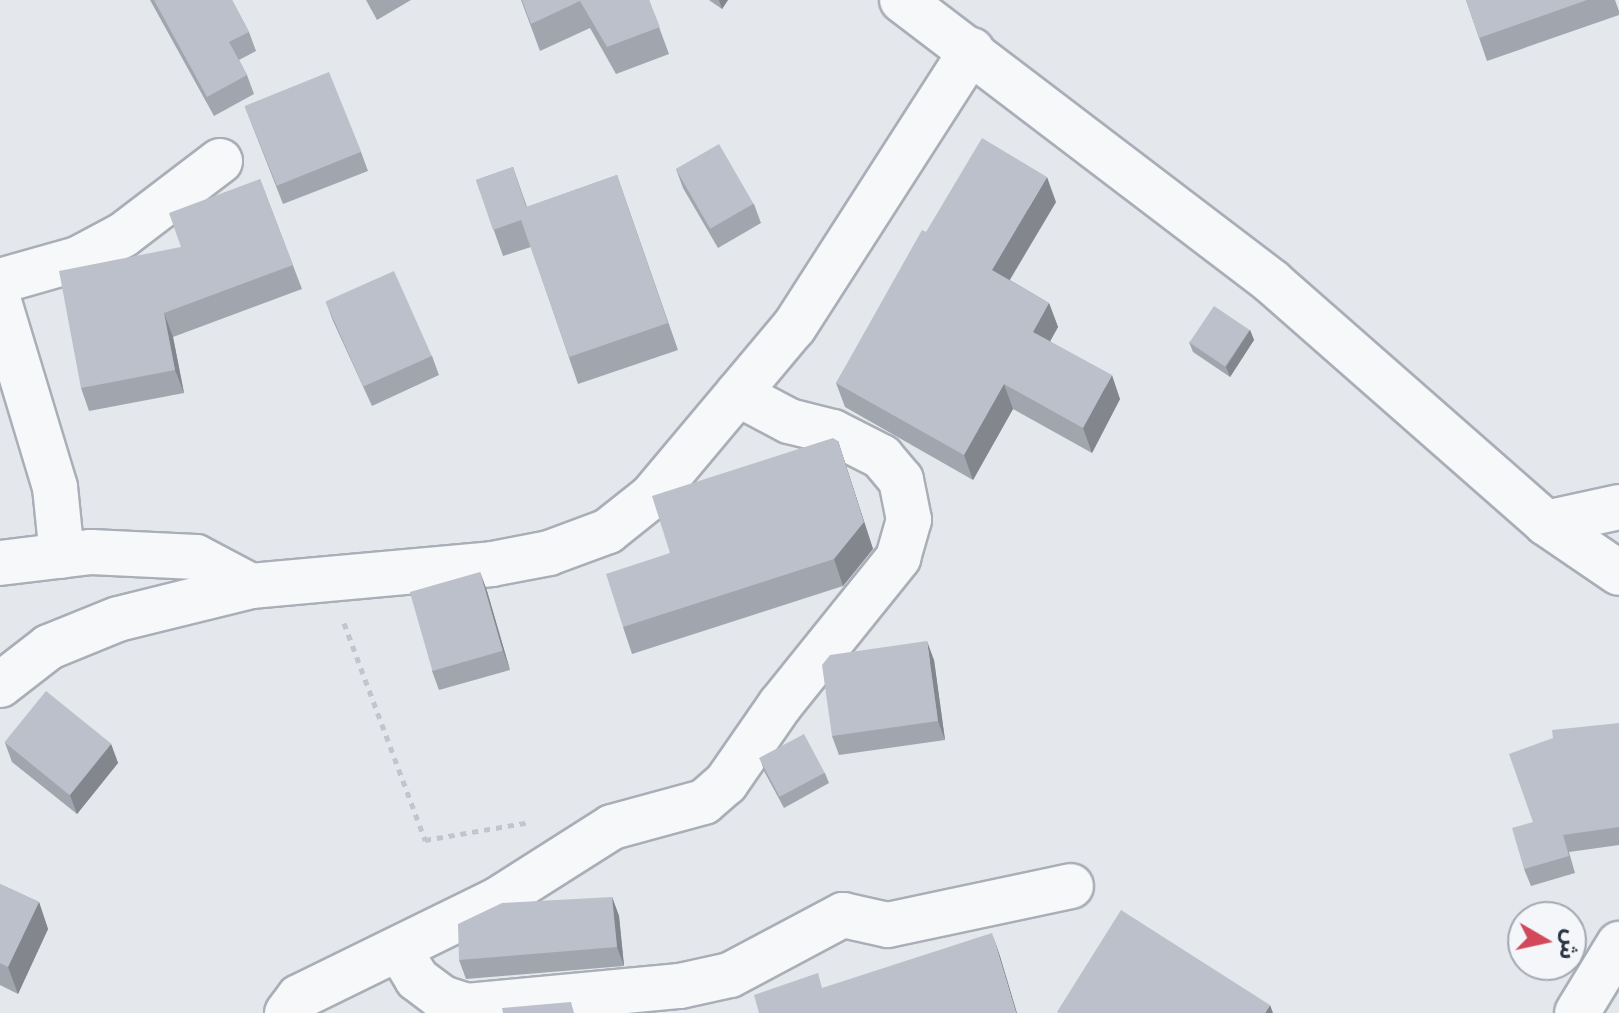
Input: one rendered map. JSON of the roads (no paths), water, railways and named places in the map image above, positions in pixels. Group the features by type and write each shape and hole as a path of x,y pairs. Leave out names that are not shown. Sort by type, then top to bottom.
{"street":[{"path":"902,0 972,50 1272,282 1546,523 1619,573"},
{"path":"0,685 49,647 118,619 251,586 492,564 549,553 608,531 652,496 794,327 972,50"},
{"path":"0,281 78,259 123,235 220,161"},
{"path":"0,305 55,487 62,556"},
{"path":"287,1013 299,997 497,900 612,827 704,802 726,783 780,705 898,558 909,520 901,480 882,457 833,432 789,421 738,394"},
{"path":"1546,523 1619,507"},
{"path":"0,563 62,556 196,557 251,586"},
{"path":"399,949 417,979 442,998 467,1006 680,986 730,975 843,915 888,925 1071,886"},
{"path":"1577,1013 1619,944"}]}
